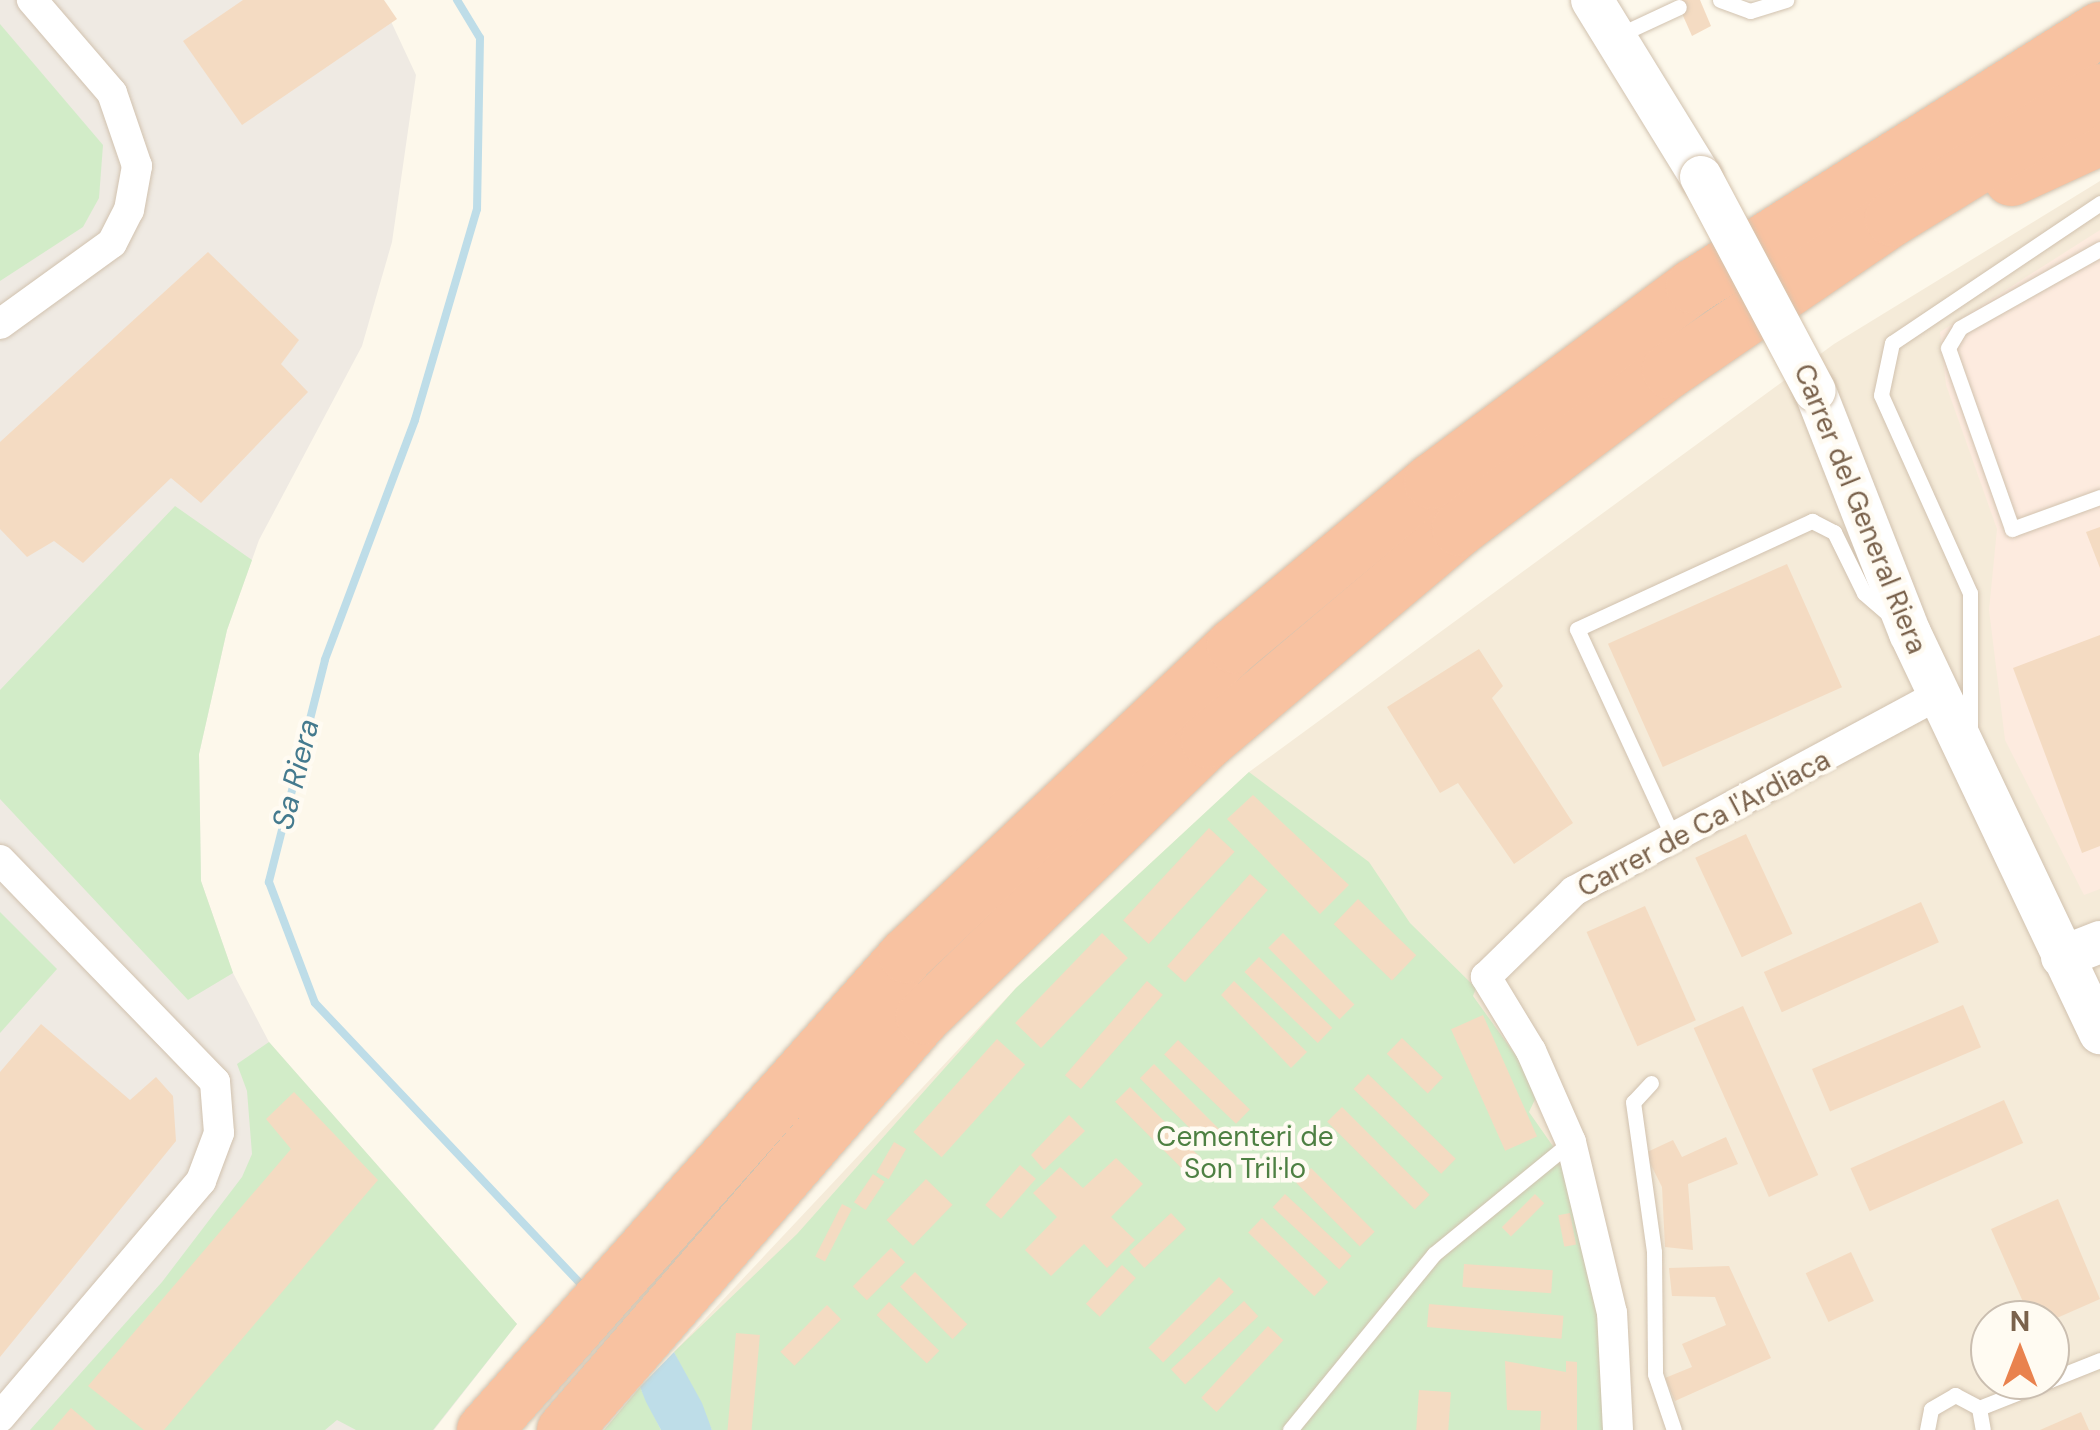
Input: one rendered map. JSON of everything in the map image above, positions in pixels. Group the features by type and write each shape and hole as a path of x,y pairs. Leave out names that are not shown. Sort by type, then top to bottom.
{"highway":[{"path":"2011,81 2098,0"},
{"path":"484,1430 673,1212 999,862 1282,603 1457,461 1693,286 2011,81 2100,29"},
{"path":"564,1430 957,980 1208,740 1512,486 1839,253 2100,91"},
{"path":"1839,253 2100,137"}],"main road":[{"name":"Carrer del General Riera","path":"1592,0 1701,177 1815,391 1910,633 1970,767 2081,949 2100,1034"}],"street":[{"path":"0,324 112,242 129,210 137,166 112,93 32,0"},
{"name":"Carrer de Ca l'Ardiaca","path":"1618,1430 1612,1313 1571,1142 1531,1051 1486,977 1574,892 1938,694"},
{"path":"0,860 215,1082 219,1133 201,1181 0,1417"}],"lane":[{"path":"1720,0 1750,11 1786,0"},
{"path":"1616,36 1679,7"},
{"path":"1970,767 1970,593 1882,395 1892,343 2100,203"},
{"path":"2100,249 1960,328 1948,348 2012,530 2100,497"},
{"path":"1674,839 1577,629 1812,521 1834,532 1864,593 1910,633"},
{"path":"1651,1083 1633,1102 1654,1252 1655,1374 1674,1430"},
{"path":"1290,1430 1434,1254 1571,1142"},
{"path":"2070,1372 2100,1360"},
{"path":"1928,1430 1931,1409 1946,1397 1964,1397 1979,1408 1983,1430"},
{"path":"1979,1408 1999,1400"}],"shaded area":[{"path":"0,0 381,0 416,75 392,242 362,346 259,540 227,630 199,754 201,881 233,973 269,1042 517,1324 434,1430 0,1430"},
{"path":"2100,181 2100,1430 712,1430 674,1352 1016,988 1249,772 1834,344"},
{"path":"2100,230 2100,889 2084,895 2005,740 1989,610 1997,529 1946,385 1940,332"}],"green space":[{"path":"0,24 103,145 99,198 83,227 0,281"},
{"path":"175,506 252,560 227,630 199,754 201,881 233,973 188,1000 0,799 0,690"},
{"name":"Cementeri de Son Tril·lo","path":"1249,772 1369,862 1410,923 1476,988 1473,996 1540,1089 1529,1112 1564,1162 1601,1313 1609,1430 712,1430 674,1352 797,1234 1016,988"},
{"path":"0,912 57,969 0,1033"},
{"path":"269,1042 517,1324 433,1430 356,1430 337,1420 325,1430 30,1430 162,1282 242,1177 252,1154 247,1091 237,1064"},
{"path":"640,1387 661,1430 604,1430"}],"water":[{"path":"674,1352 712,1430 661,1430 646,1402 640,1387"}],"building":[{"path":"243,0 384,0 397,19 242,125 183,41"},
{"path":"1676,0 1700,0 1711,26 1692,36"},
{"path":"208,252 299,340 281,364 308,392 201,503 171,478 83,563 54,541 27,557 0,529 0,442"},
{"path":"2100,527 2100,568 2086,532"},
{"path":"1787,564 1842,687 1663,767 1608,644"},
{"path":"2100,635 2100,846 2082,853 2013,668"},
{"path":"1479,649 1503,686 1492,698 1573,823 1514,864 1458,783 1440,793 1387,707"},
{"path":"1253,795 1349,885 1320,914 1227,819"},
{"path":"1209,828 1235,852 1149,944 1123,920"},
{"path":"1746,834 1792,934 1742,957 1695,858"},
{"path":"1250,874 1268,890 1185,982 1167,966"},
{"path":"1358,899 1416,955 1392,980 1334,924"},
{"path":"1921,902 1939,942 1782,1012 1764,972"},
{"path":"1645,906 1696,1020 1637,1046 1587,932"},
{"path":"1102,933 1128,958 1041,1048 1015,1023"},
{"path":"1283,933 1354,1004 1340,1019 1268,948"},
{"path":"1259,957 1332,1028 1318,1043 1244,972"},
{"path":"1147,981 1163,995 1081,1089 1065,1075"},
{"path":"1234,981 1307,1052 1291,1068 1221,995"},
{"path":"1963,1005 1981,1047 1830,1111 1812,1069"},
{"path":"1743,1006 1818,1175 1769,1197 1694,1028"},
{"path":"1483,1015 1537,1137 1505,1151 1451,1029"},
{"path":"41,1024 130,1100 156,1077 173,1096 176,1141 0,1357 0,1072"},
{"path":"1402,1038 1443,1078 1428,1093 1387,1054"},
{"path":"997,1039 1025,1064 942,1157 913,1132"},
{"path":"1178,1040 1250,1109 1236,1124 1164,1054"},
{"path":"1154,1064 1223,1133 1209,1147 1140,1078"},
{"path":"1368,1074 1456,1159 1441,1174 1353,1089"},
{"path":"1130,1087 1201,1158 1186,1173 1115,1102"},
{"path":"294,1092 378,1180 164,1430 144,1430 88,1386 291,1149 266,1119"},
{"path":"2004,1100 2023,1143 1870,1211 1851,1168"},
{"path":"1342,1107 1430,1195 1415,1210 1327,1122"},
{"path":"1069,1115 1085,1131 1044,1170 1031,1155"},
{"path":"1726,1137 1738,1164 1688,1184 1693,1250 1665,1247 1662,1187 1645,1153 1673,1140 1682,1157"},
{"path":"894,1142 906,1149 889,1179 876,1172"},
{"path":"1116,1158 1143,1184 1111,1217 1135,1240 1107,1268 1084,1244 1051,1276 1025,1250 1057,1217 1033,1193 1060,1167 1083,1188"},
{"path":"1020,1165 1036,1179 1001,1219 985,1205"},
{"path":"1311,1168 1375,1232 1360,1246 1296,1183"},
{"path":"873,1174 885,1182 866,1210 854,1202"},
{"path":"926,1179 953,1205 913,1246 886,1220"},
{"path":"1285,1194 1352,1256 1339,1269 1273,1207"},
{"path":"1535,1194 1544,1203 1511,1236 1502,1227"},
{"path":"2058,1199 2100,1299 2070,1312 2070,1300 2022,1300 1991,1229"},
{"path":"842,1204 852,1209 825,1262 815,1257"},
{"path":"1171,1213 1186,1229 1144,1268 1129,1252"},
{"path":"1570,1213 1576,1244 1564,1247 1558,1215"},
{"path":"1262,1218 1328,1282 1314,1296 1248,1232"},
{"path":"891,1248 905,1262 867,1300 853,1286"},
{"path":"1851,1252 1874,1301 1829,1322 1806,1273"},
{"path":"1464,1264 1553,1270 1551,1293 1462,1287"},
{"path":"1122,1265 1136,1278 1100,1317 1086,1304"},
{"path":"1729,1266 1771,1358 1675,1401 1665,1378 1692,1367 1682,1344 1726,1325 1715,1297 1672,1296 1669,1268"},
{"path":"915,1272 967,1324 952,1339 900,1287"},
{"path":"1219,1277 1234,1292 1163,1363 1148,1348"},
{"path":"1244,1301 1258,1316 1185,1385 1171,1369"},
{"path":"889,1302 939,1351 927,1364 876,1315"},
{"path":"1429,1304 1563,1316 1561,1339 1427,1327"},
{"path":"827,1305 841,1319 794,1366 780,1352"},
{"path":"1268,1326 1283,1340 1217,1412 1201,1398"},
{"path":"736,1333 760,1335 752,1430 728,1430"},
{"path":"1505,1361 1566,1372 1566,1361 1577,1362 1577,1430 1540,1430 1541,1411 1507,1410"},
{"path":"1419,1390 1451,1392 1448,1430 1416,1430"},
{"path":"71,1408 91,1425 96,1430 52,1430"},
{"path":"2081,1412 2089,1430 2040,1430"}],"waterway":[{"name":"Sa Riera","path":"457,0 480,38 477,209 415,420 325,660 269,882 315,1003 583,1286"}]}
